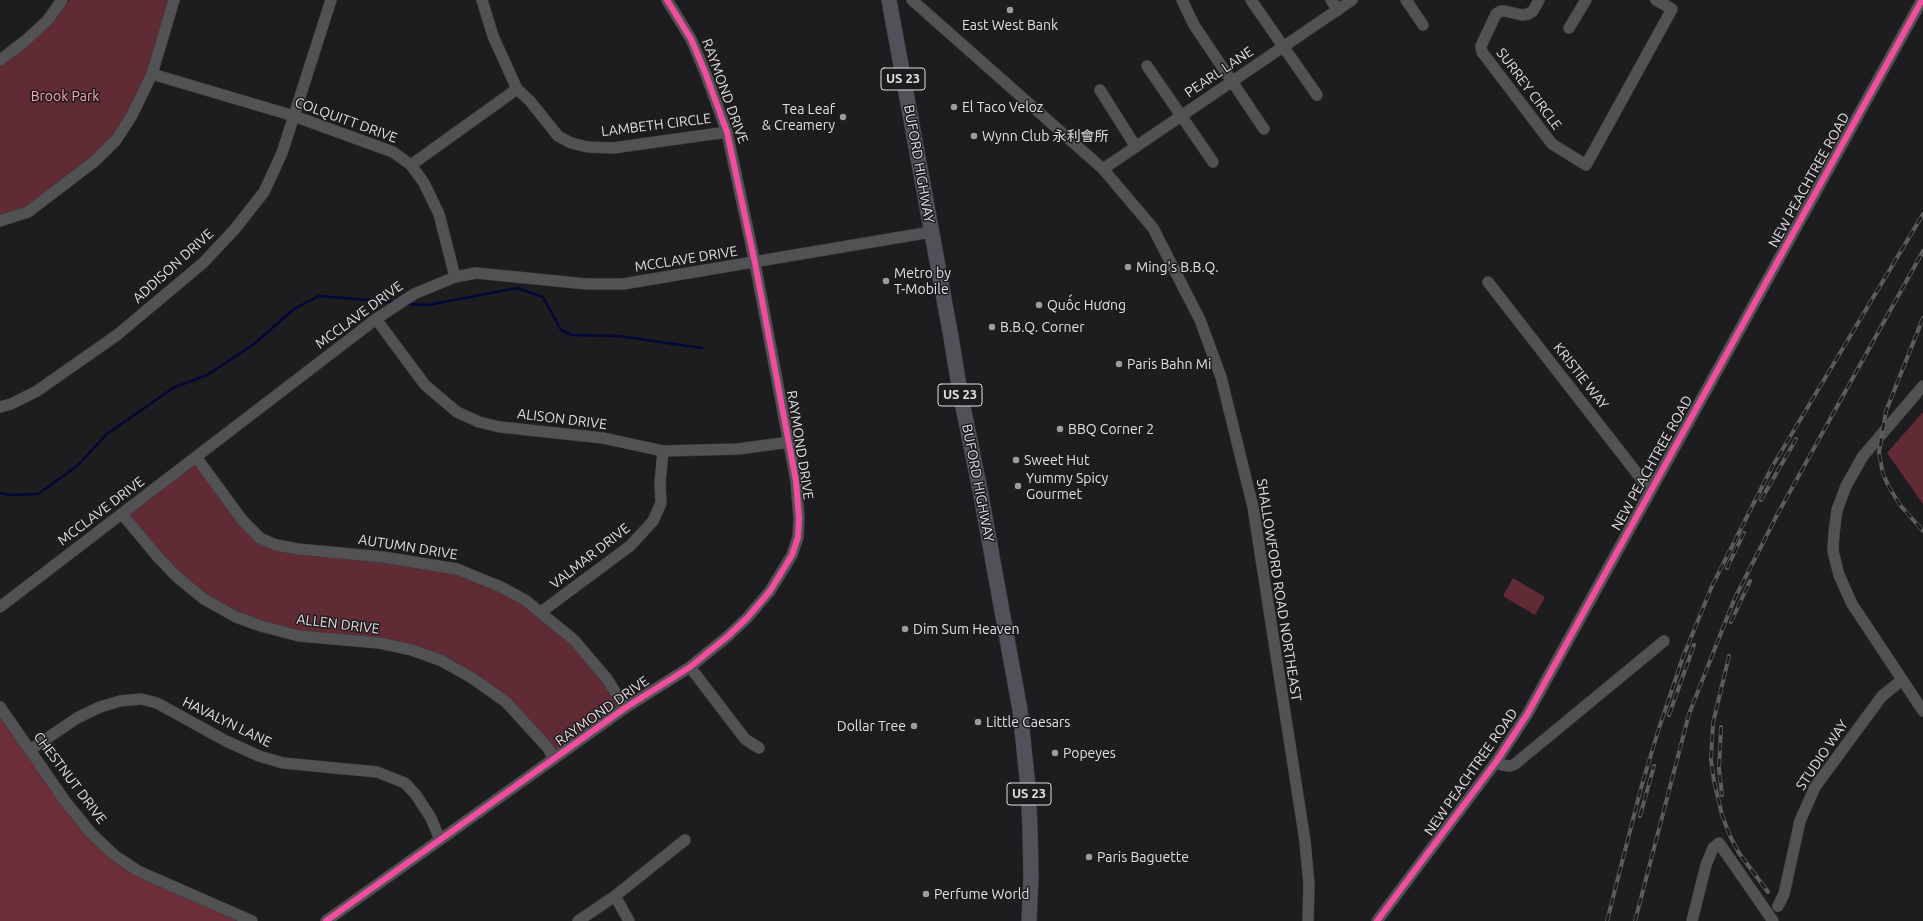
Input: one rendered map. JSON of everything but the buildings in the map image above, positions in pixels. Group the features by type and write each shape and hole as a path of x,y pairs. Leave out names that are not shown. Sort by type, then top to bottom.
{"main road":[{"name":"BUFORD HIGHWAY","path":"889,0 960,392 980,490 1020,710 1028,786 1030,828 1031,877 1029,921"}],"street":[{"path":"0,60 25,41 47,21 62,0"},
{"path":"0,221 28,212 95,162 116,140 131,117 152,74 174,0"},
{"name":"ADDISON DRIVE","path":"0,407 10,404 37,391 71,369 117,335 203,263 234,230 264,192 282,153 331,0"},
{"name":"LAMBETH CIRCLE","path":"482,0 493,36 517,89 530,101 558,136 571,143 588,147 613,148 727,132"},
{"name":"RAYMOND DRIVE","path":"326,921 625,708 690,667 728,636 747,618 770,591 792,555 798,537 799,518 796,481 790,442 755,263 727,132 694,46 667,0"},
{"name":"SHALLOWFORD ROAD NORTHEAST","path":"912,0 1103,169 1153,228 1168,254 1200,320 1221,377 1253,507 1303,826 1309,884 1308,921"},
{"path":"1182,0 1194,25 1264,130"},
{"path":"1251,0 1317,96"},
{"path":"1331,0 1338,10"},
{"name":"PEARL LANE","path":"1103,169 1352,0"},
{"path":"1406,0 1423,25"},
{"name":"SURREY CIRCLE","path":"1539,0 1533,11 1528,14 1522,15 1501,11 1496,14 1481,46 1482,52 1552,144 1586,165 1672,9 1656,0"},
{"path":"1569,28 1586,0"},
{"name":"NEW PEACHTREE ROAD","path":"1377,921 1496,762 1534,702 1922,0"},
{"path":"1147,66 1213,162"},
{"name":"COLQUITT DRIVE","path":"152,74 294,116 394,152 411,165 424,183 439,214 454,277"},
{"path":"411,165 517,89"},
{"path":"1100,90 1136,147"},
{"name":"MCCLAVE DRIVE","path":"0,607 376,319 414,294 454,277 476,273 587,284 624,284 931,232"},
{"name":"KRISTIE WAY","path":"1488,282 1643,480 1653,486"},
{"name":"ALISON DRIVE","path":"376,319 425,385 457,412 479,422 500,426 603,438 663,451 738,449 790,442"},
{"path":"1923,386 1863,456 1846,486 1838,510 1833,551 1838,575 1852,604 1923,711"},
{"name":"VALMAR DRIVE","path":"542,612 630,546 653,521 661,502 660,483 663,451"},
{"name":"AUTUMN DRIVE","path":"196,457 243,521 260,538 276,545 298,549 383,556 457,569 501,587 525,600 542,612 574,640 607,679 625,708"},
{"name":"ALLEN DRIVE","path":"122,514 157,556 177,577 204,599 236,617 261,626 299,636 379,643 412,650 442,661 472,678 506,702 548,748 554,759"},
{"path":"1496,762 1502,765 1510,766 1515,764 1664,642"},
{"path":"690,667 745,738 759,748"},
{"name":"STUDIO WAY","path":"1778,906 1784,894 1800,821 1816,787 1882,696 1902,680"},
{"name":"HAVALYN LANE","path":"30,750 77,718 100,707 120,701 141,699 156,703 226,741 283,764 359,769 377,772 405,784 416,795 431,818 440,840"},
{"name":"CHESTNUT DRIVE","path":"0,707 74,812 91,833 114,855 138,871 252,921"},
{"path":"578,921 615,896 685,840"},
{"path":"1692,921 1706,865 1713,848 1719,842 1774,921"},
{"path":"615,896 629,921"}],"green space":[{"name":"Brook Park","path":"70,0 173,0 129,122 95,162 18,217 0,217 0,63 18,51"},
{"path":"1923,412 1923,504 1887,453"},
{"path":"194,459 247,526 273,544 483,577 549,616 625,707 555,758 506,701 452,665 382,642 306,637 211,602 120,514"},
{"path":"1513,578 1545,597 1535,615 1503,596"}],"shaded area":[{"path":"0,715 116,858 255,921 0,921"}],"waterway":[{"path":"407,304 428,305 517,288 543,297 561,330 572,335 619,336 702,348"},
{"path":"0,493 10,495 38,494 77,466 107,434 173,388 207,375 254,344 294,309 319,296 394,302"}],"railway":[{"path":"1607,921 1641,788 1659,728 1683,657 1712,586 1772,467 1923,214"},
{"path":"1635,921 1689,714 1734,600 1777,515 1923,251"},
{"path":"1923,318 1886,411 1879,453 1883,474 1889,487 1900,505 1923,531"},
{"path":"1761,500 1796,439"},
{"path":"1727,568 1744,533"},
{"path":"1731,622 1750,581"},
{"path":"1669,715 1694,645"},
{"path":"1729,656 1713,723 1711,760 1714,781 1722,815 1730,836 1739,853 1768,892"},
{"path":"1721,727 1719,769 1722,795"},
{"path":"1640,816 1654,766"}],"cycle path":[{"path":"326,921 625,708 690,667 728,636 747,618 770,591 792,555 798,537 799,518 796,481 755,263 727,132 691,39 667,0"},
{"path":"1377,921 1496,762 1528,713 1922,0"}],"place":[{"name":"East West Bank","path":"1010,10"},
{"name":"El Taco Veloz","path":"954,107"},
{"name":"Tea Leaf & Creamery","path":"843,117"},
{"name":"Wynn Club 永利會所","path":"974,136"},
{"name":"Ming's B.B.Q.","path":"1128,267"},
{"name":"Metro by T-Mobile","path":"886,281"},
{"name":"Quốc Hương","path":"1039,305"},
{"name":"B.B.Q. Corner","path":"992,327"},
{"name":"Paris Bahn Mi","path":"1119,364"},
{"name":"BBQ Corner 2","path":"1060,429"},
{"name":"Sweet Hut","path":"1016,460"},
{"name":"Yummy Spicy Gourmet","path":"1018,486"},
{"name":"Dim Sum Heaven","path":"905,629"},
{"name":"Little Caesars","path":"978,722"},
{"name":"Dollar Tree","path":"914,726"},
{"name":"Popeyes","path":"1055,753"},
{"name":"Paris Baguette","path":"1089,857"},
{"name":"Perfume World","path":"926,894"}]}
